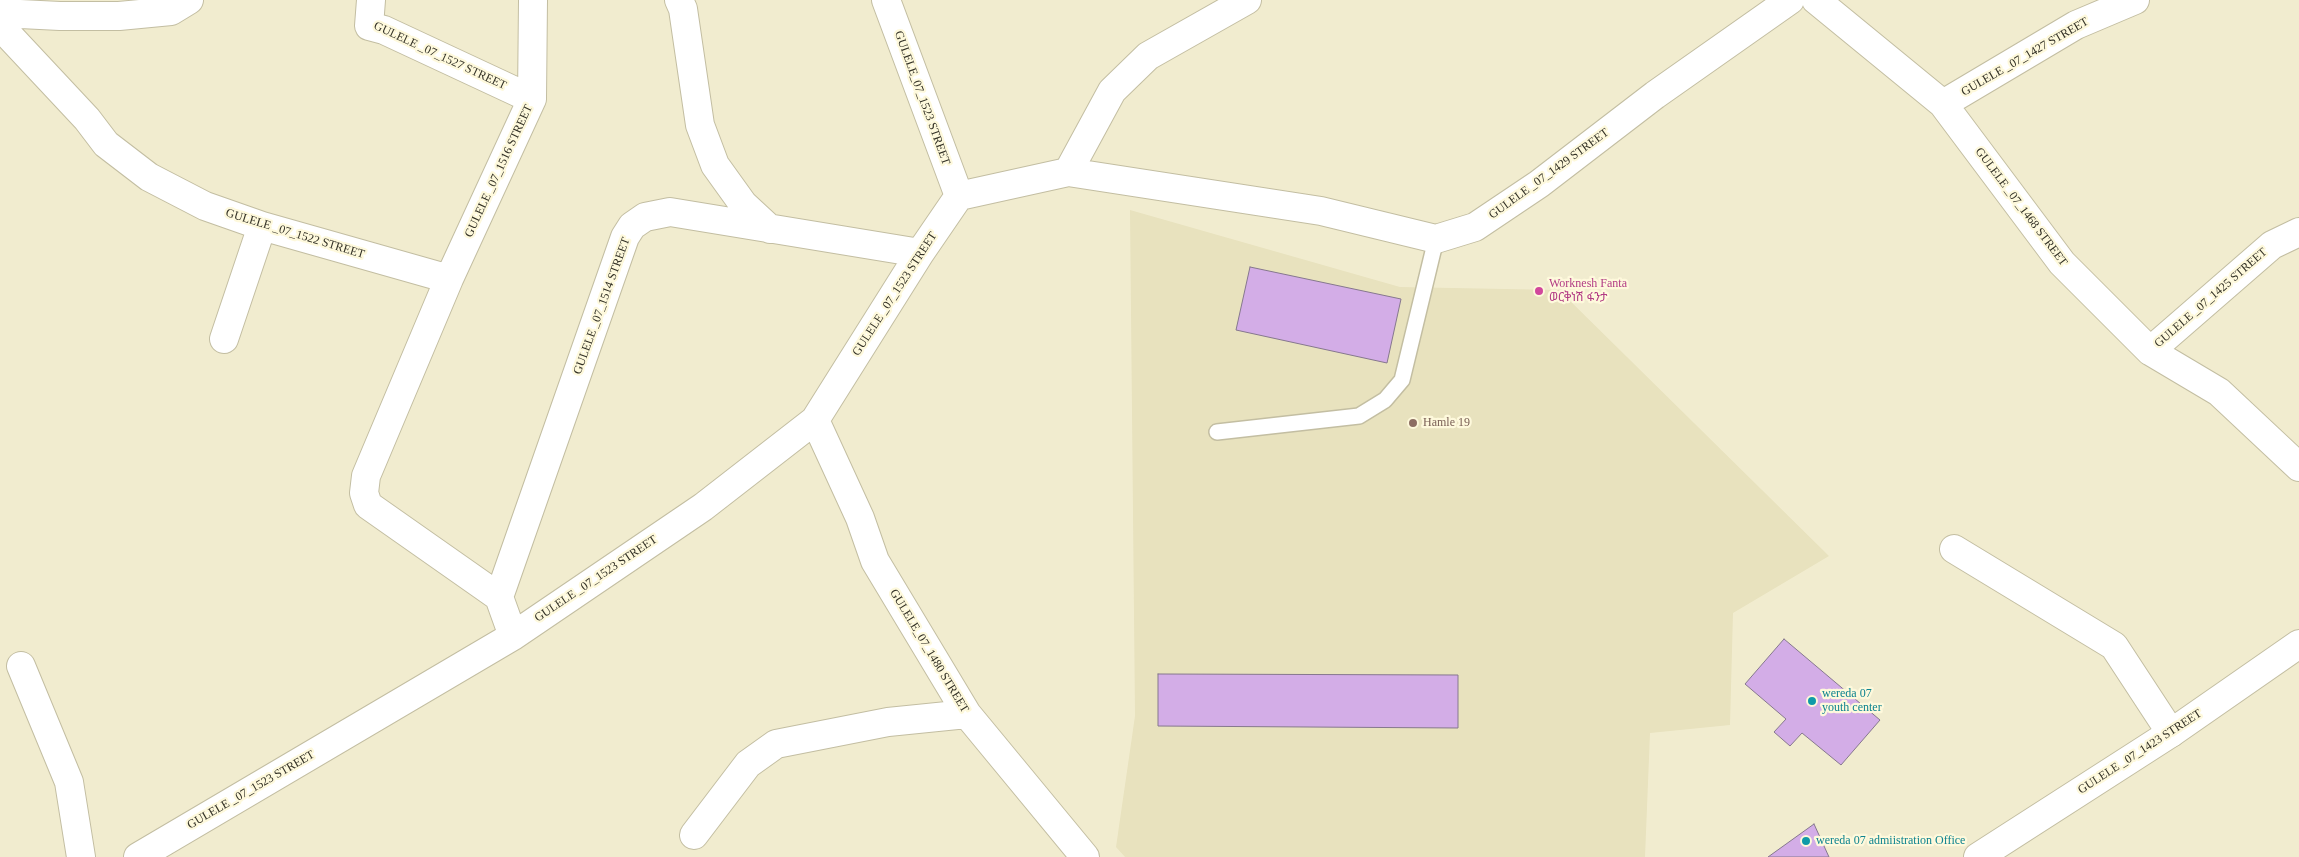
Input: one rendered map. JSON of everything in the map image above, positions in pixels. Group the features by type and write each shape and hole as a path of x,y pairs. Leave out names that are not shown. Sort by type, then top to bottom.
{"street":[{"path":"0,12 60,16 119,16 171,11 189,0"},
{"name":"GULELE _07_1527 STREET","path":"371,0 369,26 384,30 532,99"},
{"name":"GULELE _07_1516 STREET","path":"499,597 368,506 364,493 366,476 449,279 532,99 533,0"},
{"path":"679,0 683,9 700,125 715,165 743,204 770,229"},
{"name":"GULELE_07_1523 STREET","path":"886,0 959,196"},
{"path":"1068,172 1112,91 1148,56 1247,0"},
{"name":"GULELE _07_1429 STREET","path":"1436,239 1475,227 1539,184 1655,95 1790,0"},
{"name":"GULELE _07_1468 STREET","path":"1816,0 1944,104 2062,263 2150,351 2219,392 2299,467"},
{"name":"GULELE _07_1427 STREET","path":"1944,104 2076,25 2135,0"},
{"name":"GULELE _07_1522 STREET","path":"0,26 87,120 106,144 149,176 205,206 262,226 449,279"},
{"path":"959,196 1068,172 1321,211 1436,239"},
{"name":"GULELE _07_1523 STREET","path":"138,857 513,636 703,507 816,420 920,253 959,196"},
{"name":"GULELE _07_1514 STREET","path":"499,597 625,237 632,226 645,217 670,212 920,253"},
{"path":"224,339 262,226"},
{"name":"GULELE _07_1425 STREET","path":"2150,351 2272,245 2299,232"},
{"name":"GULELE_07_1480 STREET","path":"816,420 860,518 875,561 967,714 1085,857"},
{"path":"1954,549 2114,646 2171,733"},
{"path":"499,597 513,636"},
{"name":"GULELE _07_1423 STREET","path":"1978,857 2171,733 2299,644"},
{"path":"21,666 69,782 81,857"},
{"path":"694,835 748,764 776,744 888,722 967,714"}],"lane":[{"path":"1217,432 1359,416 1385,400 1402,380 1436,239"}],"shaded area":[{"name":"Hamle 19","path":"1130,210 1400,287 1559,290 1829,556 1733,613 1730,725 1650,733 1645,857 1125,857 1116,847 1135,716"}],"building":[{"path":"1250,267 1401,299 1387,363 1236,330"},
{"name":"wereda 07 youth center","path":"1784,639 1880,720 1841,765 1802,733 1790,746 1774,732 1786,719 1745,684"},
{"path":"1158,674 1458,675 1458,728 1158,726"},
{"name":"wereda 07 admiistration Office","path":"1814,824 1829,857 1768,857"}],"place":[{"name":"Worknesh Fanta ወርቅነሽ ፋንታ","path":"1539,291"},
{"name":"Hamle 19","path":"1413,423"},
{"name":"wereda 07 youth center","path":"1812,701"},
{"name":"wereda 07 admiistration Office","path":"1806,841"}]}
